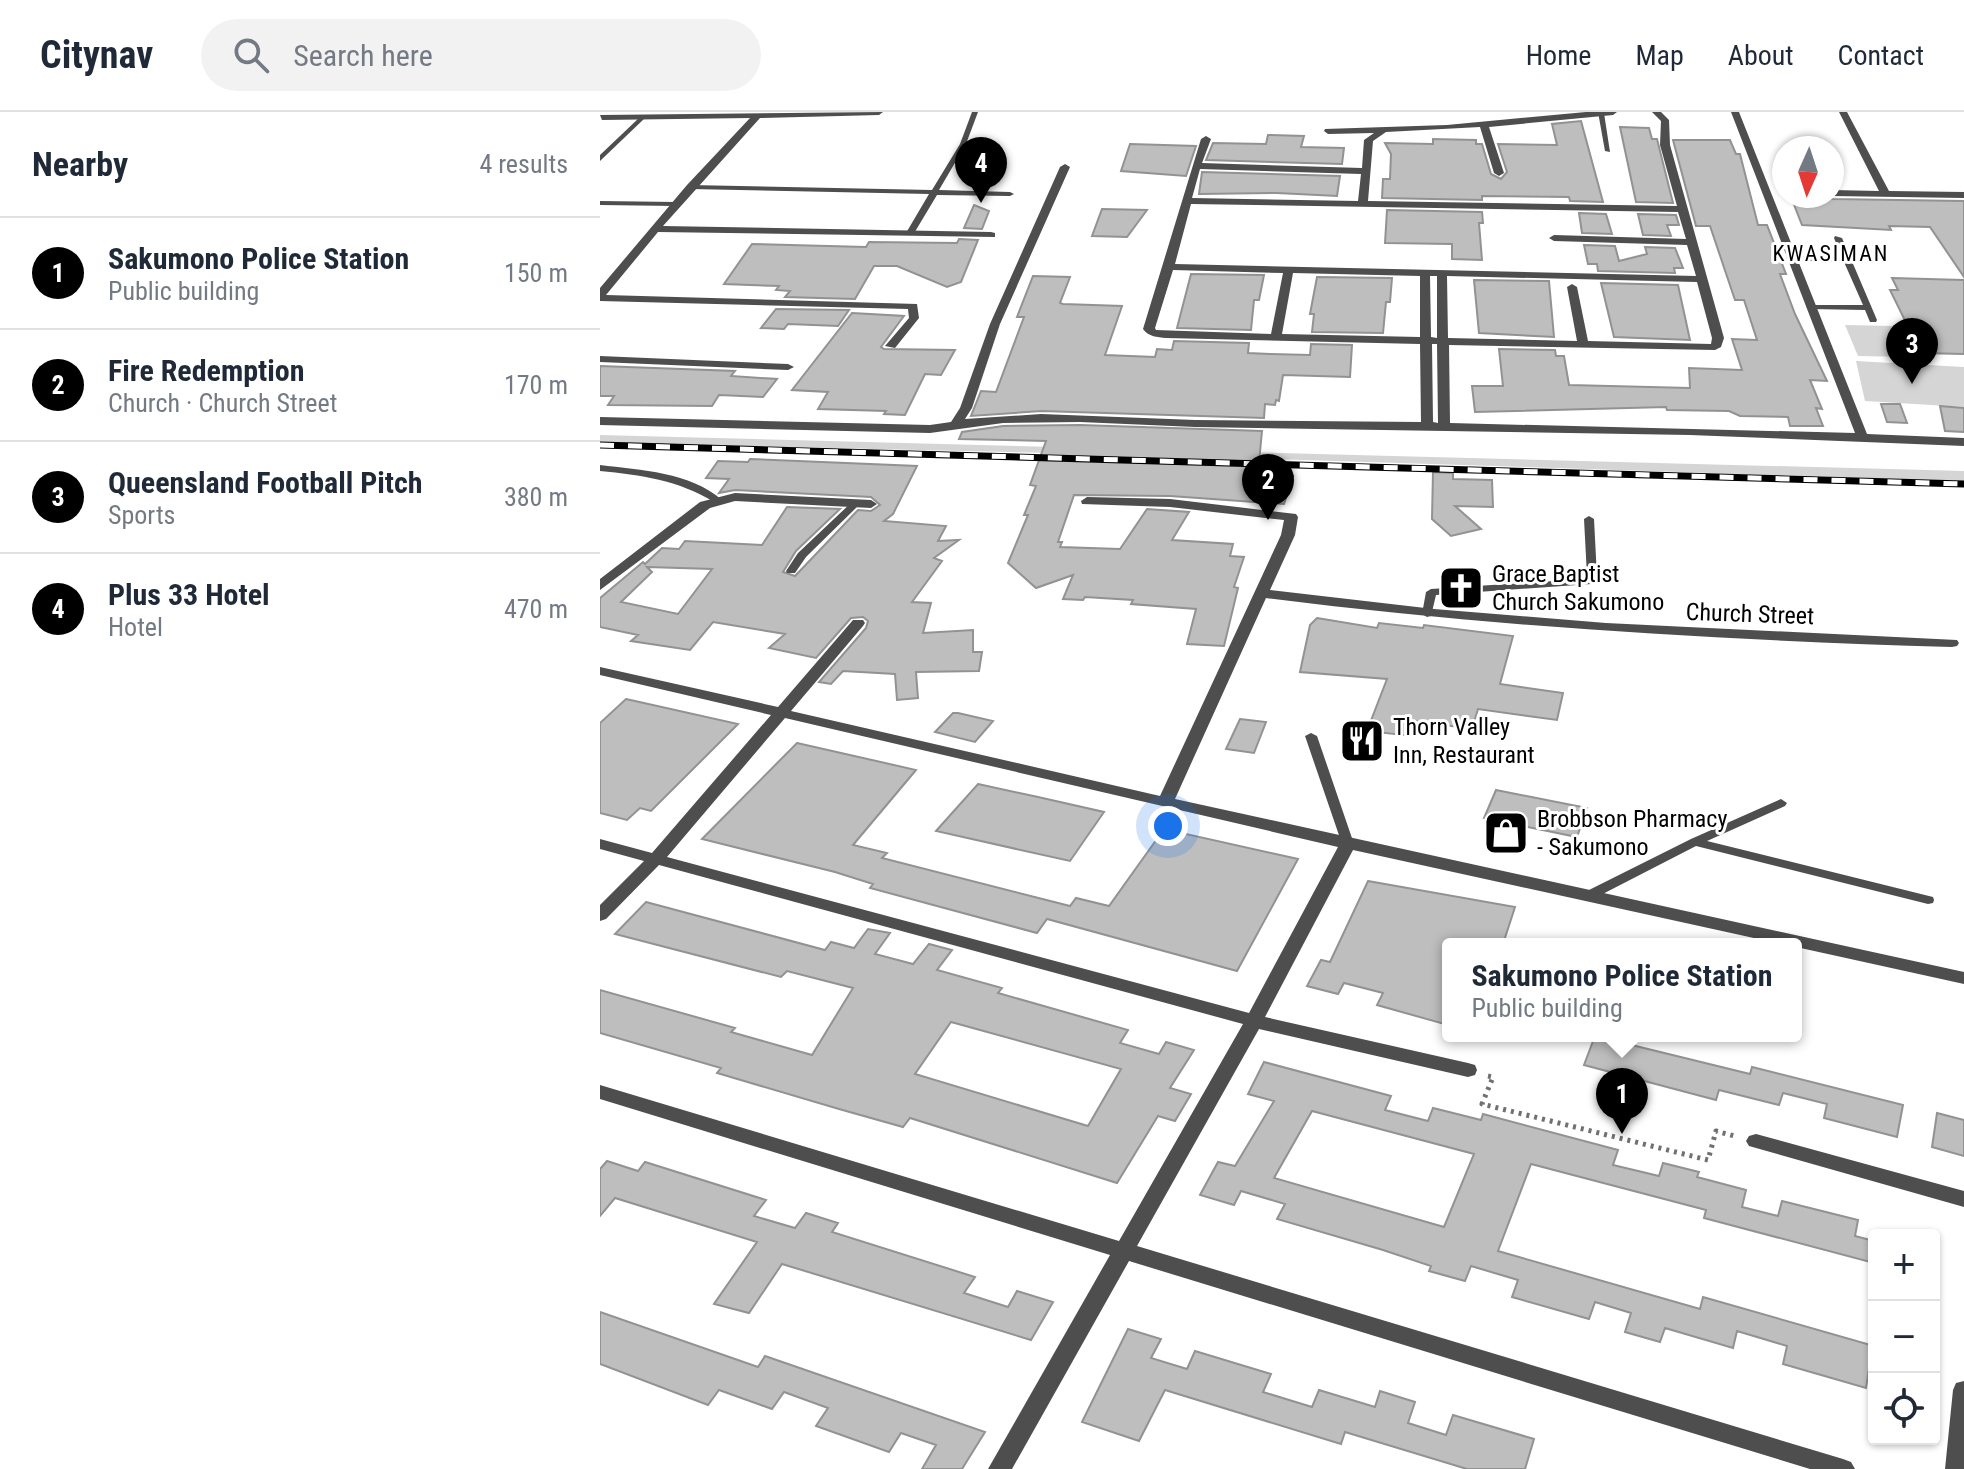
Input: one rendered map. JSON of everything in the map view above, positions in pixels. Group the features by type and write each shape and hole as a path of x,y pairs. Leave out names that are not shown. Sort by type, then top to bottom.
{"street":[{"path":"601,118 879,112"},
{"path":"1328,131 1484,125 1613,112"},
{"path":"1206,139 1169,267 1149,323 1153,333 1715,347 1719,343 1665,145 1665,120 1656,112"},
{"path":"1735,112 1862,436"},
{"path":"1843,112 1885,193"},
{"path":"600,296 690,187 756,117"},
{"path":"1484,125 1499,173"},
{"path":"1363,204 1369,140 1383,130"},
{"path":"1196,166 1364,171"},
{"path":"956,423 966,408 995,324 1065,167"},
{"path":"1764,192 1772,192"},
{"path":"1844,193 1964,195"},
{"path":"1187,201 1684,209"},
{"path":"655,229 991,235"},
{"path":"1554,238 1690,242"},
{"path":"1169,267 1702,279"},
{"path":"1276,337 1289,268"},
{"path":"1425,272 1427,425"},
{"path":"1442,274 1444,425"},
{"path":"1572,287 1583,345"},
{"path":"600,296 913,306 914,318 891,346"},
{"path":"600,359 788,367"},
{"path":"600,421 930,429 956,423 1066,419 1151,424 1444,425 1862,436 1964,442"},
{"path":"600,586 705,505 717,500 735,497 871,504"},
{"path":"1087,501 1170,503 1291,517 1288,535 1166,801"},
{"name":"Church Street","path":"1261,593 1427,614 1717,636 1952,643"},
{"path":"600,915 656,859 777,713 858,623"},
{"path":"600,671 1348,844 1777,938"},
{"path":"600,844 1254,1021 1468,1070"},
{"path":"1000,1469 1254,1021 1348,844"},
{"path":"1802,943 1964,978"},
{"path":"600,1092 1843,1469"},
{"path":"1756,1141 1964,1199"},
{"path":"1957,1469 1964,1390"}],"lane":[{"path":"910,233 963,144 975,112"},
{"path":"1601,113 1608,151"},
{"path":"600,159 642,118"},
{"path":"690,187 1010,194"},
{"path":"600,203 676,204"},
{"path":"1838,238 1873,320"},
{"path":"1790,258 1847,260"},
{"path":"1810,307 1868,308"},
{"path":"600,468 678,479 717,500"},
{"path":"791,571 802,555 856,503"},
{"path":"1427,614 1431,592 1587,582 1592,577 1589,519"},
{"path":"1311,736 1348,844"},
{"path":"1586,897 1781,803"},
{"path":"1695,842 1928,900"}],"path":[{"path":"1468,1070 1493,1077 1482,1104 1708,1160 1716,1131 1756,1141"}],"shaded area":[{"path":"1845,325 1893,326 1907,357 1858,356"},
{"path":"1856,361 1964,367 1964,407 1865,401"},
{"path":"600,435 1964,471 1964,481 1146,455 600,443"}],"building":[{"path":"1581,121 1603,202 1570,201 1569,197 1482,196 1482,200 1382,198 1383,179 1390,179 1391,154 1385,143 1433,144 1433,139 1476,140 1476,144 1482,144 1491,174 1501,179 1507,172 1498,144 1557,145 1552,124"},
{"path":"1620,127 1649,128 1652,139 1657,139 1673,203 1636,202"},
{"path":"1268,135 1304,136 1301,147 1344,148 1342,164 1206,160 1213,143 1266,144"},
{"path":"1673,140 1730,140 1736,154 1740,154 1758,225 1767,225 1786,274 1780,274 1795,314 1827,381 1810,380 1822,409 1816,408 1823,426 1790,426 1788,417 1740,416 1729,411 1667,410 1666,407 1475,412 1472,386 1503,386 1499,349 1555,350 1556,356 1564,356 1569,385 1690,388 1689,368 1742,370 1732,339 1757,340 1744,300 1735,300 1710,226 1696,226"},
{"path":"1130,144 1196,146 1186,176 1121,171"},
{"path":"1202,172 1340,176 1337,196 1199,194"},
{"path":"1844,199 1964,201 1964,277 1930,227 1889,226 1891,230 1802,225 1795,208 1844,208"},
{"path":"974,205 989,211 982,229 964,228"},
{"path":"1102,209 1147,210 1127,237 1092,236"},
{"path":"1387,210 1482,212 1483,223 1479,223 1482,260 1452,259 1452,244 1385,243"},
{"path":"1579,213 1606,214 1612,234 1582,233"},
{"path":"1638,214 1676,215 1679,225 1667,225 1671,236 1643,235"},
{"path":"959,239 978,240 961,282 947,287 897,266 874,266 855,299 785,297 790,291 776,290 779,286 724,284 752,244 866,247 869,242 957,243"},
{"path":"1584,245 1615,246 1619,261 1647,254 1645,247 1675,248 1683,268 1674,268 1675,273 1598,271 1597,264 1588,264"},
{"path":"1191,274 1264,275 1259,300 1254,300 1251,330 1177,328"},
{"path":"1033,276 1070,277 1060,303 1122,306 1105,355 1155,357 1157,349 1172,350 1174,341 1249,343 1248,353 1310,355 1311,344 1352,345 1350,377 1283,375 1279,401 1276,400 1275,405 1265,404 1264,418 1041,411 971,416 981,391 996,392 1024,317 1017,317"},
{"path":"1317,277 1392,278 1383,333 1312,332 1314,314 1310,314"},
{"path":"1892,278 1964,280 1964,354 1921,353 1890,290 1898,290"},
{"path":"1474,280 1549,281 1554,337 1479,333"},
{"path":"1601,283 1678,285 1690,340 1614,337"},
{"path":"776,309 849,310 838,326 788,324 784,329 761,328"},
{"path":"852,313 904,316 881,347 884,349 955,350 941,375 925,374 905,415 884,414 886,411 818,409 828,392 792,390"},
{"path":"600,366 735,371 731,376 777,379 763,397 719,395 712,406 608,405 614,396 600,396"},
{"path":"1881,404 1900,404 1907,423 1887,422"},
{"path":"1940,406 1964,408 1964,432 1945,431"},
{"path":"1080,425 1262,431 1258,473 1293,476 1284,504 1170,496 1074,495 1058,542 1062,542 1060,547 1120,549 1147,509 1189,512 1172,540 1233,544 1230,556 1244,557 1234,587 1238,588 1224,646 1187,644 1196,609 1131,604 1133,600 1063,599 1073,575 1036,588 1008,563 1028,515 1024,515 1036,486 1030,485 1046,441 959,439 962,432 1003,426"},
{"path":"750,459 917,466 893,514 884,521 946,526 938,541 959,540 934,558 942,561 912,602 931,603 923,633 973,630 973,652 982,652 979,671 916,672 918,698 897,700 895,674 843,671 831,684 819,682 866,628 868,621 863,617 851,618 816,658 769,648 785,634 713,622 690,650 631,641 638,635 600,627 600,598 662,548 679,549 685,541 762,545 787,507 840,509 796,551 783,572 795,576 858,510 871,511 880,505 871,497 735,490 719,493 729,479 706,478 718,461 748,462","holes":["647,567 712,569 678,614 621,602 652,572"]},
{"path":"1433,472 1453,473 1453,479 1492,480 1493,507 1455,506 1481,529 1451,536 1432,519"},
{"path":"1317,618 1377,628 1379,623 1423,628 1424,625 1513,636 1500,684 1563,693 1557,720 1478,709 1472,729 1416,721 1412,736 1367,731 1387,679 1300,672 1310,625"},
{"path":"626,699 738,724 651,811 640,808 627,820 600,813 600,723"},
{"path":"953,713 993,721 975,742 935,732"},
{"path":"1240,719 1266,722 1254,753 1226,749"},
{"path":"797,743 916,770 853,845 887,853 882,858 1070,906 1076,898 1109,906 1164,829 1298,859 1237,971 1047,919 1037,933 870,888 873,884 835,872 702,839"},
{"path":"978,784 1104,812 1070,861 936,831"},
{"path":"1496,790 1587,808 1577,837 1484,818"},
{"path":"1368,881 1515,907 1505,938 1442,938 1442,1023 1377,1005 1383,993 1344,983 1338,994 1307,986 1321,960 1330,962"},
{"path":"646,902 825,950 831,942 854,948 868,929 890,933 875,954 913,964 929,944 952,950 937,970 1002,988 998,993 1128,1030 1120,1043 1159,1054 1166,1042 1194,1050 1170,1088 1191,1094 1175,1121 1158,1116 1117,1183 910,1118 903,1127 717,1073 721,1068 600,1033 600,990 735,1028 731,1032 812,1055 853,988 787,971 781,977 615,934","holes":["951,1022 1121,1069 1088,1126 915,1074"]},
{"path":"1593,1042 1619,1042 1750,1074 1752,1067 1903,1105 1897,1137 1824,1118 1827,1104 1783,1093 1779,1105 1719,1090 1716,1100 1584,1065"},
{"path":"1264,1062 1391,1096 1385,1110 1428,1121 1433,1108 1481,1120 1483,1114 1618,1150 1613,1165 1659,1176 1663,1163 1699,1172 1697,1177 1746,1190 1742,1207 1778,1216 1782,1201 1858,1220 1855,1236 1868,1239 1868,1261 1704,1218 1706,1210 1531,1164 1498,1251 1700,1309 1703,1297 1868,1344 1866,1388 1783,1364 1787,1346 1737,1331 1733,1348 1665,1328 1660,1342 1625,1332 1631,1313 1595,1302 1589,1319 1512,1297 1518,1280 1471,1266 1465,1281 1429,1271 1431,1266 1383,1250 1277,1219 1285,1204 1241,1191 1234,1205 1200,1195 1218,1162 1235,1166 1274,1101 1248,1094","holes":["1312,1111 1474,1154 1444,1227 1274,1178"]},
{"path":"1937,1113 1964,1120 1964,1156 1932,1147"},
{"path":"607,1161 638,1171 645,1162 766,1200 754,1216 795,1228 806,1213 838,1223 832,1232 975,1277 964,1293 1008,1307 1017,1291 1053,1302 1031,1340 782,1264 749,1313 714,1304 757,1242 615,1198 600,1216 600,1169"},
{"path":"600,1312 758,1367 765,1356 985,1432 962,1469 922,1469 936,1445 901,1433 889,1452 816,1426 828,1408 784,1392 772,1409 719,1390 708,1405 600,1364"},
{"path":"1128,1329 1161,1339 1151,1358 1187,1369 1195,1351 1271,1374 1263,1392 1312,1407 1319,1390 1375,1407 1380,1391 1415,1402 1408,1423 1446,1435 1453,1415 1534,1439 1525,1469 1467,1469 1345,1432 1341,1444 1165,1390 1139,1441 1082,1422"}],"railway":[{"path":"600,445 1964,484"}],"place":[{"name":"Plus 33 Hotel","path":"981,203"},
{"name":"Queensland Football Pitch","path":"1912,384"},
{"name":"Fire Redemption","path":"1268,520"},
{"name":"Grace Baptist Church Sakumono","path":"1461,588"},
{"name":"Thorn Valley Inn, Restaurant","path":"1362,741"},
{"name":"Brobbson Pharmacy - Sakumono","path":"1506,833"},
{"name":"Sakumono Police Station","path":"1622,1134"}],"district":[{"name":"KWASIMAN","path":"1831,253"}]}
